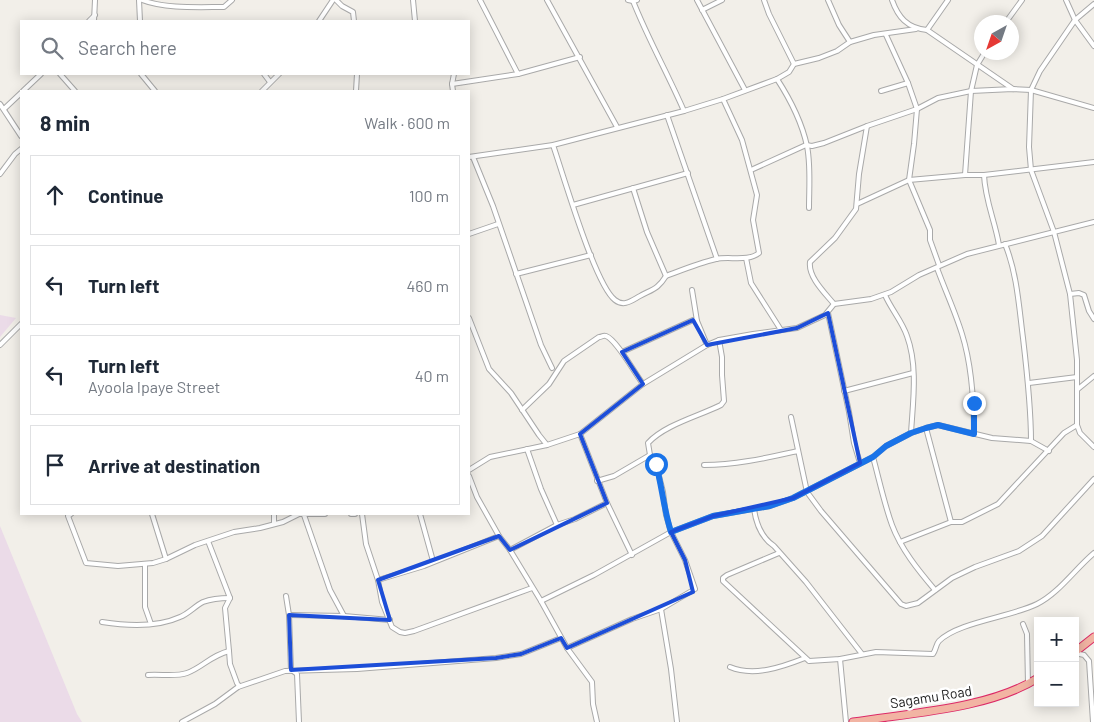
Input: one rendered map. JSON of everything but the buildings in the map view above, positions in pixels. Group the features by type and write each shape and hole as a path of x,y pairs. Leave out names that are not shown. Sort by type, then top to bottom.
{"highway":[{"path":"1079,649 1094,637"},
{"name":"Sagamu Road","path":"853,722 974,704 1034,680"}],"street":[{"path":"94,20 95,0"},
{"path":"140,20 140,0 188,7 224,7 232,0"},
{"path":"320,20 334,0 353,12 354,20"},
{"path":"413,0 415,20"},
{"path":"480,0 518,74"},
{"path":"548,0 617,127"},
{"path":"628,0 635,1 641,22 684,111"},
{"path":"697,0 745,90"},
{"path":"702,10 722,0"},
{"path":"764,0 794,64"},
{"path":"828,0 839,25 850,42"},
{"path":"892,0 899,16 916,29"},
{"path":"927,30 948,0"},
{"path":"1011,15 1022,0"},
{"path":"1066,0 1075,20 1094,46"},
{"path":"1094,4 1075,20 1040,71 1031,90 1029,147 1031,170 1054,232 1070,294 1078,389 1076,407 1077,426 1080,433 1094,446"},
{"path":"90,20 95,15"},
{"path":"552,368 541,345 498,224 471,157 553,144 684,111 776,79 789,72 794,64 837,51 850,42 874,35 886,35 916,29 927,30 1013,89"},
{"path":"886,35 908,82 916,109 909,180 930,230 930,240 962,334 968,359 974,403 974,434"},
{"path":"452,84 518,74 580,58"},
{"path":"965,175 970,91 980,60"},
{"path":"24,90 40,75"},
{"path":"61,75 74,90"},
{"path":"142,75 154,90"},
{"path":"265,75 270,82"},
{"path":"263,90 278,75"},
{"path":"356,90 357,75"},
{"path":"453,90 454,75"},
{"path":"776,79 792,107 806,145 809,164 809,208"},
{"path":"881,91 908,82"},
{"path":"751,170 806,145 812,146 824,143 916,109 938,98 970,91 1031,90 1094,108"},
{"path":"4,109 20,94"},
{"path":"553,144 596,271 615,300 622,304 628,303 659,286 666,276 717,259 746,258 756,256 759,253 753,220 757,195 742,140 723,99"},
{"path":"0,104 20,134"},
{"path":"667,115 717,259"},
{"path":"834,304 815,280 810,262 835,238 854,214 857,204 859,174 867,126"},
{"path":"0,174 20,150"},
{"path":"857,204 909,180 984,175 1094,162"},
{"path":"573,204 688,173"},
{"path":"984,175 987,202 997,232 999,245"},
{"path":"633,188 666,276"},
{"path":"470,469 490,456 547,445 580,434 643,384 707,345 719,340 797,328 828,313 834,304 871,299 885,295 898,289 918,275 967,254 1094,222"},
{"path":"470,234 498,224"},
{"path":"1005,244 1013,268 1029,383 1031,442"},
{"path":"516,274 591,255"},
{"path":"746,258 751,283 781,330"},
{"path":"692,290 697,321 707,345"},
{"path":"1070,294 1079,293 1084,295 1089,311 1094,319"},
{"path":"885,295 907,335 912,352 911,433"},
{"path":"828,313 854,443 860,464"},
{"path":"622,352 693,320 697,321"},
{"path":"470,321 489,369 511,393 547,445"},
{"path":"0,345 20,325"},
{"path":"522,410 549,384 564,361 604,336 608,337 622,352 643,384"},
{"path":"567,648 632,618 660,609 695,589 685,560 671,532 656,464 650,455 648,443 670,427 721,405 724,401 722,357 719,340"},
{"path":"844,391 913,373"},
{"path":"1078,389 1094,376"},
{"path":"1029,383 1077,377"},
{"path":"791,417 807,492 901,604 906,606 911,606 952,578 975,567 1019,552 1042,536 1094,480"},
{"path":"541,601 671,532 713,516 754,509 793,498 873,457 886,446 911,433 926,428 938,425 992,438 1031,442 1049,451"},
{"path":"900,542 950,522 962,522 998,504 1064,433 1077,426"},
{"path":"926,428 950,522"},
{"path":"580,434 597,481 632,554"},
{"path":"527,449 541,489 557,525"},
{"path":"704,465 723,465 757,460 798,450"},
{"path":"597,481 614,476 650,455"},
{"path":"873,457 892,524 900,542 915,566 935,590"},
{"path":"470,479 477,497 499,536 510,550 541,601 567,648 592,682 593,704 597,722"},
{"path":"510,550 557,525 575,519 607,503"},
{"path":"754,509 756,520 768,542 806,582 862,654"},
{"path":"70,515 68,516 86,563 118,566 136,563 145,565 166,559 234,532 283,522 297,515"},
{"path":"152,515 166,559"},
{"path":"274,515 274,524"},
{"path":"304,515 330,590 344,616"},
{"path":"362,515 366,544 378,580 382,602 392,626 400,632 405,633 532,588"},
{"path":"420,515 433,561"},
{"path":"378,580 424,566 499,536"},
{"path":"208,541 230,598 225,608 230,664 238,687"},
{"path":"780,553 727,575 722,581 809,661 840,659 876,652 933,654 938,641 950,634 980,622 1016,612 1047,598 1094,553"},
{"path":"145,565 145,608 151,624"},
{"path":"286,596 289,615 291,670"},
{"path":"102,622 124,625 171,621 182,617 202,603 216,598 230,598"},
{"path":"660,609 671,669 676,722"},
{"path":"289,615 344,616 390,620"},
{"path":"1023,624 1027,634 1028,684"},
{"path":"182,722 215,704 238,687 291,670 357,669 496,658 521,654 561,638"},
{"path":"148,675 163,674 176,676 185,674 208,660 229,652"},
{"path":"1079,653 1084,655 1089,662 1093,722"},
{"path":"730,667 751,672 760,671 792,664 805,658"},
{"path":"840,659 846,722"},
{"path":"291,670 297,674 299,722"}],"highlighted area":[{"path":"828,313 860,463 793,498 713,516 671,532 685,560 693,592 567,648 561,638 521,654 496,658 291,670 289,615 390,620 378,580 499,536 510,550 607,503 580,434 643,384 622,352 693,320 707,345 797,328"}],"shaded area":[{"path":"0,315 16,318 0,337"},
{"path":"0,526 77,714 82,722 0,722"}],"route":[{"path":"656,464 671,532 713,516 770,506 793,498 873,457 886,446 911,433 926,428 938,425 974,434 974,403"}]}
